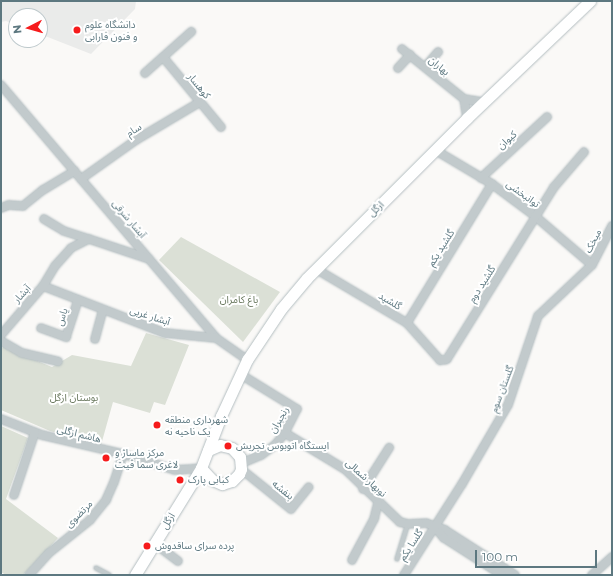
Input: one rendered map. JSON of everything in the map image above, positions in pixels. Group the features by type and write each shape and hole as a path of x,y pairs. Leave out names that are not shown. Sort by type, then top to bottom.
{"main road":[{"name":"ازگل","path":"208,450 247,360 281,309 316,269 483,102 590,1"},
{"path":"220,446 232,448 237,452 242,466 239,474 232,481 222,484 212,480 201,468 208,450 220,446"},
{"name":"ازگل","path":"138,574 154,543 201,468"}],"street":[{"path":"145,73 191,32"},
{"name":"بهاران","path":"402,49 464,99"},
{"path":"424,67 438,52"},
{"path":"398,68 410,55"},
{"name":"کوهسار","path":"163,57 221,127"},
{"name":"آبشار شرقی","path":"1,85 216,338 247,360"},
{"path":"467,118 464,99 483,102"},
{"name":"سام","path":"81,179 136,140 200,102"},
{"name":"کیوان","path":"481,178 547,117"},
{"name":"توانبخشی","path":"435,150 492,184 535,216 592,265"},
{"name":"گلشيد دوم","path":"444,360 452,352 554,187 584,152"},
{"path":"1,208 9,205 23,206 43,190 75,171"},
{"name":"گلشيد يكم","path":"407,323 492,184"},
{"path":"44,218 64,231 150,259"},
{"name":"میخک","path":"592,265 612,226"},
{"name":"آبشار","path":"1,335 43,286 55,266 71,248 88,239"},
{"name":"گلستان سوم","path":"435,527 508,405 538,316 592,265"},
{"name":"گلشید","path":"316,269 407,323 440,360 444,360"},
{"path":"43,286 78,300"},
{"name":"آبشار غربی","path":"78,300 165,333 216,338"},
{"name":"یاس","path":"41,328 66,337 78,300"},
{"path":"95,339 103,310"},
{"path":"1,342 22,353 58,361"},
{"name":"رنجبران","path":"240,374 297,409 285,433 275,445 242,466"},
{"name":"هاشم ازگلی","path":"1,419 35,432 72,443 123,454 175,470 201,468"},
{"path":"14,495 35,432"},
{"name":"نوبهار شمالی","path":"285,433 346,470 378,503 400,522 408,524"},
{"path":"363,488 389,448"},
{"name":"مرتضوی","path":"29,575 49,553 90,520 106,500 114,482 123,454"},
{"name":"بنفشه","path":"242,466 291,509 309,487"},
{"path":"352,560 374,519 378,503"},
{"path":"408,524 426,523 445,530 515,575"},
{"path":"435,527 444,538 502,575"},
{"name":"گلسا يكم","path":"404,575 435,527"},
{"path":"154,543 178,561"},
{"path":"592,575 612,557"}],"lane":[{"path":"397,559 408,524"},
{"path":"96,568 109,575"}],"shaded area":[{"name":"دانشگاه علوم و فنون فارابی","path":"1,1 136,1 135,9 91,54 48,37 48,8 8,8 8,22 1,22"}],"green space":[{"name":"باغ کامران","path":"181,237 280,292 243,342 159,260"},
{"name":"بوستان ازگل","path":"146,333 189,345 165,405 154,402 150,413 113,402 101,445 50,431 1,410 1,350 3,347 52,367 72,355 131,366"},
{"path":"1,426 28,438 6,499 58,538 23,575 6,575 1,572"}],"place":[{"name":"دانشگاه علوم و فنون فارابی","path":"77,30"},
{"name":"شهرداری منطقه یک ناحیه نه","path":"157,425"},
{"name":"ایستگاه اتوبوس تجریش","path":"228,446"},
{"name":"مرکز ماساژ و لاغری سما فیت","path":"106,458"},
{"name":"کبابی پارک","path":"180,480"},
{"name":"پرده سرای ساقدوش","path":"147,546"}]}
